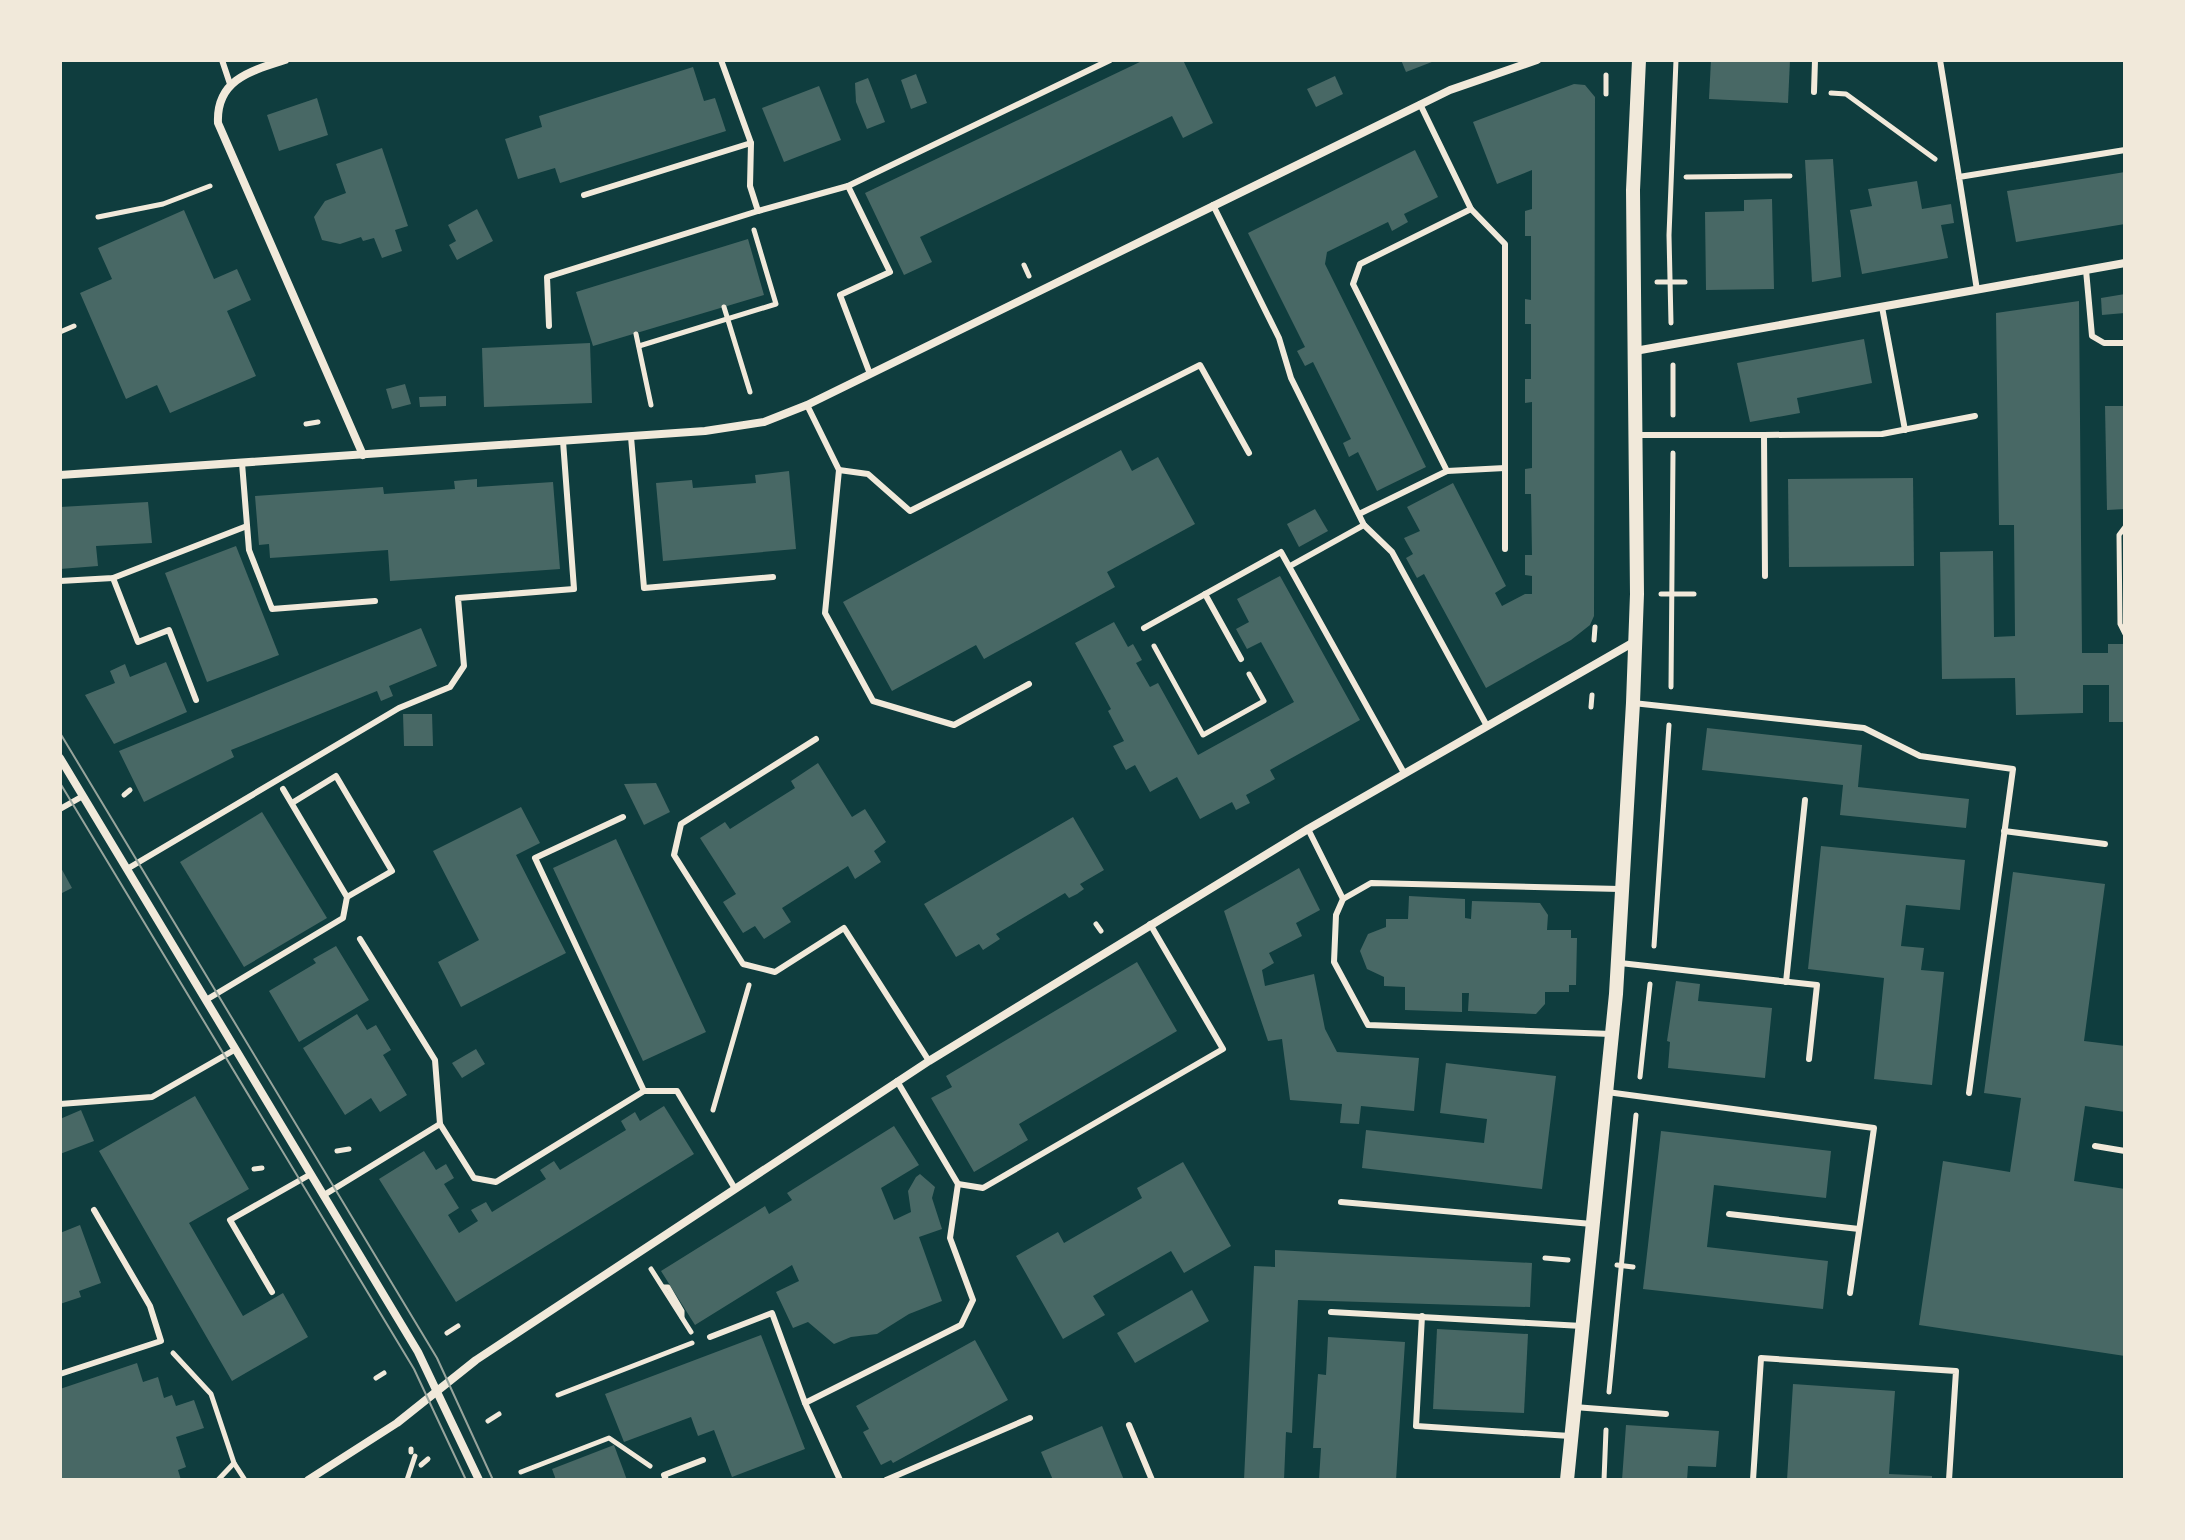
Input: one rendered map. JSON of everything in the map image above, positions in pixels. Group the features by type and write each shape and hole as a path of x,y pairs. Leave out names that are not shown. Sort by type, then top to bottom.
{"street":[{"path":"285,60 256,69 230,84 217,106 218,123 363,455"},
{"path":"60,475 631,437 764,422 807,405 1420,104 1523,62 1537,60"},
{"path":"1567,1480 1619,963 1633,703 1633,190 1639,60"},
{"path":"1635,351 2125,263"},
{"path":"308,1480 397,1423 476,1360 897,1081 1308,829 1635,642"},
{"path":"60,758 439,1390 479,1480"}],"lane":[{"path":"222,60 230,84"},
{"path":"721,60 751,143 750,186 758,211"},
{"path":"549,326 547,277 848,186 1110,60"},
{"path":"1814,92 1815,60"},
{"path":"1940,60 1977,290"},
{"path":"1420,104 1471,209 1505,244 1505,549"},
{"path":"584,195 751,143"},
{"path":"1959,177 2125,150"},
{"path":"848,186 890,272 840,295 870,374"},
{"path":"1213,205 1279,338 1291,378 1364,525 1392,552 1487,726"},
{"path":"1447,471 1353,284 1360,264 1471,209"},
{"path":"2086,270 2092,336 2104,343 2125,343"},
{"path":"1882,307 1905,430"},
{"path":"839,470 868,474 910,511 1200,365 1249,453"},
{"path":"807,405 839,470 825,613 873,701 954,725 1029,684"},
{"path":"1634,435 1882,434 1975,416"},
{"path":"1764,435 1765,576"},
{"path":"631,437 644,588 773,577"},
{"path":"127,869 399,708 450,687 464,666 458,598 574,589 563,441"},
{"path":"242,463 249,550 272,609 375,601"},
{"path":"1359,514 1447,471 1505,468"},
{"path":"1290,566 1364,525"},
{"path":"60,581 113,578 247,526"},
{"path":"1144,628 1281,552 1404,773"},
{"path":"113,578 138,642 169,630 196,700"},
{"path":"1205,594 1241,659"},
{"path":"1633,703 1864,728 1920,756 2013,769 1969,1093"},
{"path":"816,739 681,824 674,855 743,964 775,972 844,928 929,1061"},
{"path":"292,803 336,776 392,871 347,897"},
{"path":"206,1000 343,918 347,897 283,789"},
{"path":"60,809 83,796"},
{"path":"1786,982 1805,800"},
{"path":"623,817 535,858 644,1091"},
{"path":"1308,829 1343,899"},
{"path":"2004,831 2105,844"},
{"path":"1612,1034 1368,1025 1334,962 1336,915 1343,899 1371,883 1623,889"},
{"path":"958,1184 983,1188 1223,1049 1150,924"},
{"path":"360,939 435,1060 440,1124 474,1178 496,1182 644,1091 677,1091 734,1187"},
{"path":"1619,963 1817,985 1809,1059"},
{"path":"60,1104 152,1097 236,1049"},
{"path":"805,1403 961,1325 973,1300 950,1238 958,1184 897,1081"},
{"path":"1606,1092 1874,1128 1850,1293"},
{"path":"324,1195 440,1124"},
{"path":"2095,1146 2125,1151"},
{"path":"272,1292 230,1220 311,1174"},
{"path":"1341,1202 1592,1224"},
{"path":"60,1374 161,1341 150,1306 94,1210"},
{"path":"1729,1214 1859,1229"},
{"path":"1331,1312 1582,1326"},
{"path":"710,1337 772,1313 805,1403 840,1480"},
{"path":"1422,1316 1416,1426 1571,1436"},
{"path":"1753,1480 1761,1358 1956,1371 1949,1480"},
{"path":"1574,1407 1666,1414"},
{"path":"886,1480 1030,1418"},
{"path":"1129,1425 1152,1480"},
{"path":"665,1478 703,1460"}],"path":[{"path":"1606,75 1606,94"},
{"path":"1814,92 1846,94 1959,177"},
{"path":"1686,177 1790,176"},
{"path":"98,217 163,204 210,186"},
{"path":"639,346 776,304 749,214"},
{"path":"1648,282 1685,282"},
{"path":"724,307 750,392"},
{"path":"60,332 74,326"},
{"path":"636,334 651,405"},
{"path":"306,424 318,422"},
{"path":"2125,527 2119,535 2120,624 2125,634"},
{"path":"1652,593 1694,594"},
{"path":"1594,640 1595,627"},
{"path":"1144,628 1203,735 1264,701 1241,659"},
{"path":"1591,707 1592,695"},
{"path":"124,795 130,790"},
{"path":"1096,924 1101,931"},
{"path":"705,1138 754,967"},
{"path":"337,1151 349,1149"},
{"path":"254,1169 262,1168"},
{"path":"1545,1258 1570,1260"},
{"path":"1604,1264 1633,1267"},
{"path":"650,1268 697,1342"},
{"path":"663,1287 668,1287 675,1296 682,1317"},
{"path":"447,1333 458,1326"},
{"path":"558,1395 710,1337"},
{"path":"161,1341 211,1394 234,1463 245,1480"},
{"path":"376,1378 384,1373"},
{"path":"488,1421 499,1414"},
{"path":"521,1472 609,1438 665,1478"},
{"path":"407,1480 413,1452"},
{"path":"421,1465 428,1459"},
{"path":"218,1480 234,1463"}],"building":[{"path":"1144,60 1183,60 1213,123 1183,138 1172,116 920,237 932,262 904,275 865,193"},
{"path":"1401,60 1437,60 1406,72"},
{"path":"1711,60 1790,60 1788,103 1709,99"},
{"path":"693,67 704,101 715,98 726,131 560,183 555,168 518,179 505,139 542,127 539,116"},
{"path":"916,74 927,103 911,109 901,80"},
{"path":"1335,76 1343,94 1316,107 1307,89"},
{"path":"868,78 885,122 867,129 856,102 855,83"},
{"path":"1574,84 1585,85 1595,97 1594,616 1590,625 1571,640 1486,688 1424,574 1417,578 1406,558 1413,554 1404,538 1420,531 1407,507 1453,483 1506,586 1495,593 1502,606 1525,594 1532,594 1532,576 1525,575 1525,555 1532,555 1531,494 1525,494 1525,469 1532,468 1532,402 1525,403 1525,379 1531,379 1531,324 1525,324 1525,299 1531,300 1531,236 1525,236 1525,211 1532,209 1532,170 1497,184 1473,122"},
{"path":"819,86 841,140 784,162 762,108"},
{"path":"317,98 328,135 279,151 267,115"},
{"path":"382,148 408,226 395,230 402,251 382,258 374,238 363,241 361,237 340,244 322,240 314,217 325,201 346,193 336,164"},
{"path":"1415,150 1438,197 1404,214 1408,222 1392,231 1388,222 1327,252 1325,264 1426,467 1377,491 1358,452 1349,457 1343,443 1351,439 1313,362 1305,366 1297,351 1305,347 1248,233"},
{"path":"1833,159 1841,277 1812,282 1805,160"},
{"path":"2125,172 2125,224 2016,242 2007,191"},
{"path":"1917,181 1922,209 1951,204 1954,223 1941,225 1948,258 1862,274 1850,210 1872,206 1868,189"},
{"path":"1772,199 1774,289 1706,290 1705,212 1744,211 1744,200"},
{"path":"477,209 493,241 457,260 449,245 456,241 448,225"},
{"path":"184,210 214,279 237,269 251,300 227,311 256,376 170,413 157,385 126,399 80,293 112,279 98,248"},
{"path":"748,239 764,295 593,346 576,292"},
{"path":"2125,294 2125,313 2102,315 2101,298"},
{"path":"2079,301 2082,653 2108,653 2108,644 2125,644 2125,722 2109,722 2109,685 2083,685 2083,713 2016,715 2015,678 1942,679 1940,552 1993,551 1994,637 2015,636 2014,525 1999,525 1996,313"},
{"path":"1864,339 1872,383 1797,398 1800,413 1750,422 1737,363"},
{"path":"590,343 592,403 484,407 482,348"},
{"path":"405,384 411,404 392,409 386,389"},
{"path":"446,396 446,406 420,407 419,397"},
{"path":"2105,406 2125,406 2125,509 2107,510"},
{"path":"1121,450 1132,471 1158,457 1195,524 1107,572 1115,587 984,659 976,645 892,691 843,602"},
{"path":"789,471 796,549 663,561 656,483 692,480 693,488 756,483 755,475"},
{"path":"1913,478 1914,566 1789,567 1788,479"},
{"path":"477,479 477,487 553,482 560,569 390,581 388,550 270,558 269,544 259,545 255,496 383,487 384,494 455,489 454,481"},
{"path":"148,502 152,543 96,546 98,566 60,569 60,507"},
{"path":"1315,509 1328,531 1299,547 1287,524"},
{"path":"236,546 279,655 207,682 165,573"},
{"path":"1280,576 1360,720 1270,770 1275,779 1246,795 1250,803 1236,810 1232,802 1200,819 1177,777 1150,792 1135,765 1126,770 1113,746 1124,741 1108,711 1111,709 1075,643 1114,622 1128,647 1133,644 1142,660 1136,663 1150,687 1158,683 1198,755 1294,702 1261,642 1247,649 1236,629 1249,622 1237,599"},
{"path":"421,628 437,666 389,686 393,696 381,701 377,691 231,750 234,757 144,802 119,751"},
{"path":"166,662 187,712 114,744 85,695 115,683 110,671 125,664 130,677"},
{"path":"403,714 432,714 433,746 404,746"},
{"path":"1707,728 1862,745 1858,787 1969,799 1966,828 1840,815 1843,785 1702,770"},
{"path":"818,763 852,817 865,809 886,842 874,851 881,862 855,879 848,866 782,908 791,922 764,939 755,926 743,933 723,902 736,894 700,838 725,822 730,829 795,788 791,781"},
{"path":"656,783 670,812 644,825 624,784"},
{"path":"521,807 540,843 516,855 566,953 461,1007 438,962 479,940 433,851"},
{"path":"262,812 327,918 244,967 180,862"},
{"path":"1073,817 1104,870 1080,884 1084,889 1077,894 1069,898 1065,893 996,934 1000,939 983,950 979,944 956,957 924,904"},
{"path":"616,839 706,1032 643,1061 553,868"},
{"path":"1821,846 1965,860 1960,910 1906,905 1901,946 1924,948 1921,970 1944,972 1932,1085 1874,1079 1884,978 1808,969"},
{"path":"60,866 72,888 60,894"},
{"path":"1299,868 1320,910 1296,923 1302,936 1269,953 1274,963 1262,970 1265,986 1314,974 1325,1029 1337,1052 1419,1058 1414,1111 1361,1106 1359,1124 1340,1123 1342,1104 1290,1100 1282,1039 1268,1041 1224,911"},
{"path":"2013,872 2105,884 2084,1041 2125,1046 2125,1112 2085,1106 2074,1181 2125,1189 2125,1356 1919,1325 1943,1161 2010,1172 2021,1098 1984,1093"},
{"path":"1409,896 1465,899 1465,918 1471,919 1472,901 1540,903 1548,915 1547,930 1571,930 1571,938 1577,938 1576,985 1569,985 1569,992 1545,992 1545,1004 1536,1014 1468,1011 1469,993 1462,993 1462,1012 1405,1010 1405,987 1384,986 1384,977 1367,969 1360,951 1368,934 1386,927 1386,919 1408,919"},
{"path":"336,946 369,1000 299,1042 269,991 316,963 313,959"},
{"path":"1137,962 1177,1031 1019,1124 1028,1140 974,1172 931,1098 952,1087 946,1076"},
{"path":"1676,981 1700,984 1698,1001 1772,1008 1765,1078 1668,1068 1670,1042 1667,1041"},
{"path":"357,1014 367,1030 376,1025 391,1050 383,1055 407,1095 380,1112 371,1098 345,1115 303,1048"},
{"path":"476,1049 485,1064 462,1078 452,1063"},
{"path":"1446,1063 1556,1076 1542,1189 1362,1168 1366,1130 1484,1143 1487,1119 1440,1113"},
{"path":"195,1096 249,1189 189,1223 243,1316 283,1293 308,1337 232,1381 99,1151"},
{"path":"664,1106 694,1154 456,1302 379,1179 424,1151 436,1170 446,1164 454,1178 444,1184 459,1208 448,1215 459,1233 478,1221 471,1210 486,1202 492,1212 546,1179 540,1170 554,1161 560,1170 626,1130 621,1121 635,1112 640,1121"},
{"path":"81,1110 94,1141 60,1154 60,1119"},
{"path":"894,1126 919,1165 881,1188 894,1220 911,1212 908,1191 916,1177 920,1174 935,1187 932,1198 942,1229 919,1237 942,1301 909,1314 877,1334 851,1337 834,1344 808,1322 793,1328 776,1292 799,1281 792,1265 695,1325 661,1271 765,1206 769,1214 792,1200 787,1193"},
{"path":"1661,1131 1831,1151 1826,1198 1714,1185 1707,1247 1828,1261 1823,1309 1643,1289"},
{"path":"1183,1162 1231,1246 1184,1273 1171,1251 1093,1296 1105,1315 1063,1339 1016,1256 1058,1232 1064,1243 1142,1198 1137,1188"},
{"path":"80,1225 101,1283 79,1291 81,1297 60,1304 60,1233"},
{"path":"1275,1250 1532,1263 1530,1307 1298,1300 1292,1433 1286,1432 1284,1480 1244,1480 1254,1266 1275,1267"},
{"path":"1192,1290 1209,1321 1135,1363 1117,1333"},
{"path":"1437,1329 1528,1334 1524,1413 1433,1409"},
{"path":"761,1335 805,1449 732,1477 714,1430 698,1436 691,1417 624,1442 605,1394"},
{"path":"1328,1337 1405,1342 1396,1480 1319,1480 1321,1448 1313,1448 1318,1374 1326,1375"},
{"path":"975,1340 1008,1400 893,1463 891,1460 881,1465 863,1432 869,1429 856,1406"},
{"path":"137,1363 143,1382 158,1377 164,1398 172,1395 176,1406 194,1400 204,1428 176,1437 186,1467 178,1470 181,1480 60,1480 60,1389"},
{"path":"1793,1384 1895,1391 1889,1474 1932,1476 1932,1480 1787,1480"},
{"path":"1626,1425 1719,1431 1716,1467 1688,1466 1687,1480 1622,1480"},
{"path":"1102,1426 1124,1480 1053,1480 1041,1452"},
{"path":"614,1445 627,1480 556,1480 552,1469"}],"tram line":[{"path":"60,733 437,1358 493,1480"},
{"path":"60,783 414,1369 466,1480"}]}
